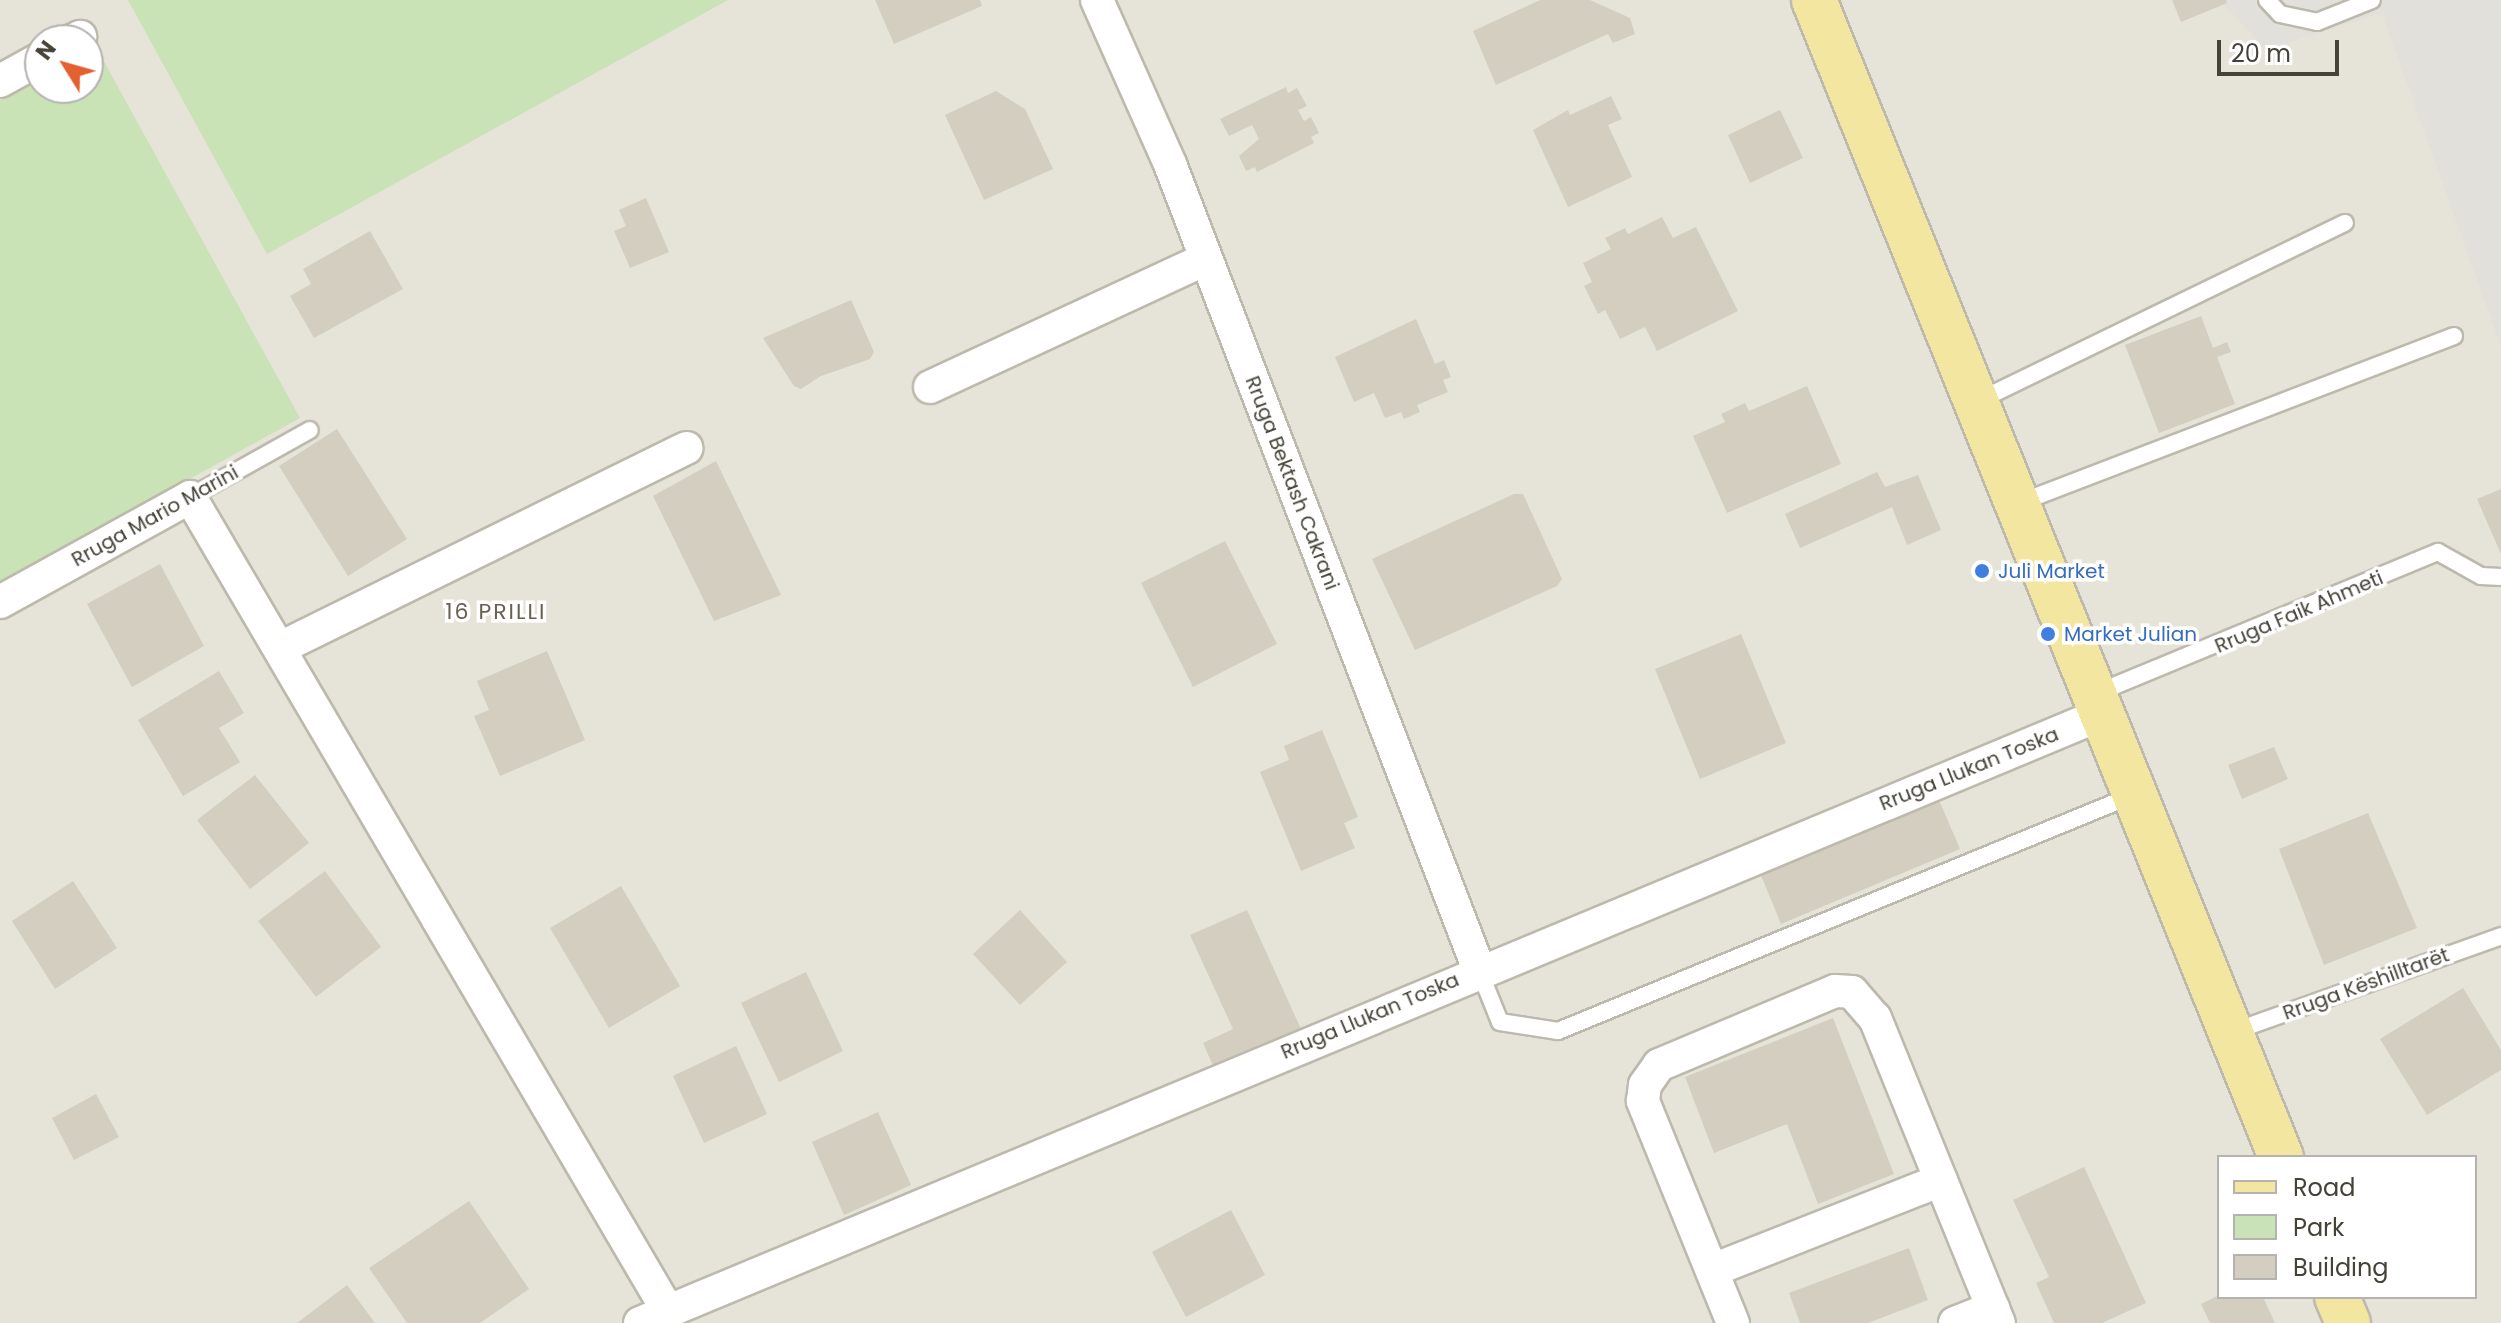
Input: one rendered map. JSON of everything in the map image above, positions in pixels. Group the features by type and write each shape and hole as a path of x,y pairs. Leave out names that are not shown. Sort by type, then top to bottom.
{"main road":[{"path":"1814,0 2280,1155"},
{"path":"2338,1299 2348,1323"}],"street":[{"name":"Rruga Bektash Cakrani","path":"1097,0 1206,259 1479,970"},
{"path":"0,81 24,68"},
{"path":"930,387 1206,259"},
{"path":"280,648 686,448"},
{"path":"190,497 280,648 654,1317"},
{"name":"Rruga Mario Marini","path":"0,602 190,497"},
{"name":"Rruga Llukan Toska","path":"654,1317 1479,970 2098,704"},
{"path":"1733,1323 1643,1101 1645,1085 1659,1065 1835,991 1852,992 1875,1018 1996,1315 1955,1323"},
{"path":"1713,1270 1941,1180"}],"lane":[{"path":"2267,0 2280,14 2317,22 2372,0"},
{"path":"1976,402 2345,223"},
{"path":"2017,504 2454,336"},
{"name":"Rruga Mario Marini","path":"190,497 310,430"},
{"name":"Rruga Faik Ahmeti","path":"2098,704 2438,552 2481,576 2501,577"},
{"path":"1479,970 1500,1022 1558,1031 2135,794"},
{"name":"Rruga Këshilltarët","path":"2231,1032 2501,936"}],"shaded area":[{"path":"0,0 2501,0 2501,1323 0,1323"},
{"path":"2220,0 2501,0 2501,347 2382,13 2266,50"}],"green space":[{"path":"128,0 728,0 267,254"},
{"path":"104,62 300,418 0,584 0,100 24,87 24,104 104,104"}],"building":[{"path":"875,0 980,0 982,6 894,44"},
{"path":"1540,0 1590,0 1630,18 1635,34 1613,43 1608,34 1496,85 1473,31"},
{"path":"2172,0 2226,0 2227,3 2181,22"},
{"path":"1286,87 1288,93 1297,88 1307,106 1298,110 1304,121 1311,117 1319,133 1311,137 1314,143 1257,172 1255,167 1246,171 1239,156 1259,139 1252,125 1229,136 1220,119"},
{"path":"996,91 1025,109 1053,169 984,200 945,115"},
{"path":"1611,96 1622,119 1608,125 1632,177 1568,207 1533,130 1568,110 1570,115"},
{"path":"1780,110 1803,158 1750,183 1728,135"},
{"path":"646,198 669,252 630,268 614,231 626,226 619,210"},
{"path":"1662,217 1673,238 1696,227 1738,311 1657,351 1645,327 1620,339 1605,310 1598,314 1584,286 1592,282 1583,263 1611,249 1605,238 1625,228 1628,234"},
{"path":"370,231 403,289 314,338 290,296 311,284 303,269"},
{"path":"851,300 874,352 870,359 821,376 801,389 794,386 763,338"},
{"path":"2201,316 2213,348 2227,342 2231,352 2217,357 2235,404 2159,433 2125,345"},
{"path":"1416,319 1435,364 1444,360 1451,377 1443,380 1448,392 1417,405 1420,412 1404,419 1401,412 1385,418 1374,393 1354,402 1335,357"},
{"path":"1807,386 1841,464 1727,513 1693,436 1725,422 1721,414 1745,403 1749,411"},
{"path":"337,429 407,539 348,576 279,466"},
{"path":"716,461 781,595 714,621 653,496"},
{"path":"1877,472 1885,487 1918,475 1941,530 1907,545 1892,507 1800,548 1785,514"},
{"path":"2501,489 2501,554 2477,499"},
{"path":"1514,494 1523,494 1562,579 1557,586 1415,650 1372,559"},
{"path":"1225,541 1277,644 1193,687 1141,583"},
{"path":"160,564 204,646 132,687 87,604"},
{"path":"1741,634 1786,743 1700,779 1655,669"},
{"path":"547,651 585,740 500,776 474,716 489,710 477,681"},
{"path":"219,671 244,713 219,728 240,762 183,796 138,720"},
{"path":"1322,730 1358,817 1344,823 1355,848 1301,871 1260,772 1289,760 1284,746"},
{"path":"2274,747 2288,779 2242,799 2228,765"},
{"path":"255,775 309,843 250,889 197,820"},
{"path":"1936,793 1960,849 1781,924 1760,873"},
{"path":"2368,813 2417,928 2324,965 2279,849"},
{"path":"325,871 381,947 316,997 258,921"},
{"path":"73,881 117,948 55,989 12,921"},
{"path":"621,886 680,986 609,1028 550,928"},
{"path":"1020,910 1067,962 1020,1005 973,954"},
{"path":"1247,910 1301,1029 1214,1068 1203,1043 1233,1029 1190,935"},
{"path":"806,972 843,1051 779,1082 741,1003"},
{"path":"2463,988 2501,1050 2501,1070 2427,1115 2380,1039"},
{"path":"1833,1018 1894,1174 1818,1204 1787,1124 1714,1153 1685,1077"},
{"path":"736,1046 767,1114 704,1143 673,1076"},
{"path":"96,1094 119,1137 74,1160 52,1118"},
{"path":"878,1112 911,1185 844,1215 812,1142"},
{"path":"2084,1167 2146,1303 2102,1323 2054,1323 2036,1283 2049,1277 2013,1200"},
{"path":"469,1201 529,1289 480,1323 407,1323 369,1268"},
{"path":"1231,1210 1265,1275 1186,1317 1152,1252"},
{"path":"1909,1248 1928,1300 1868,1323 1800,1323 1789,1293"},
{"path":"347,1285 375,1323 297,1323"},
{"path":"2217,1296 2217,1299 2264,1299 2275,1323 2210,1323 2201,1304"}],"place":[{"name":"Juli Market","path":"1982,571"},
{"name":"Market Julian","path":"2048,634"}],"district":[{"name":"16 PRILLI","path":"496,612"}]}
